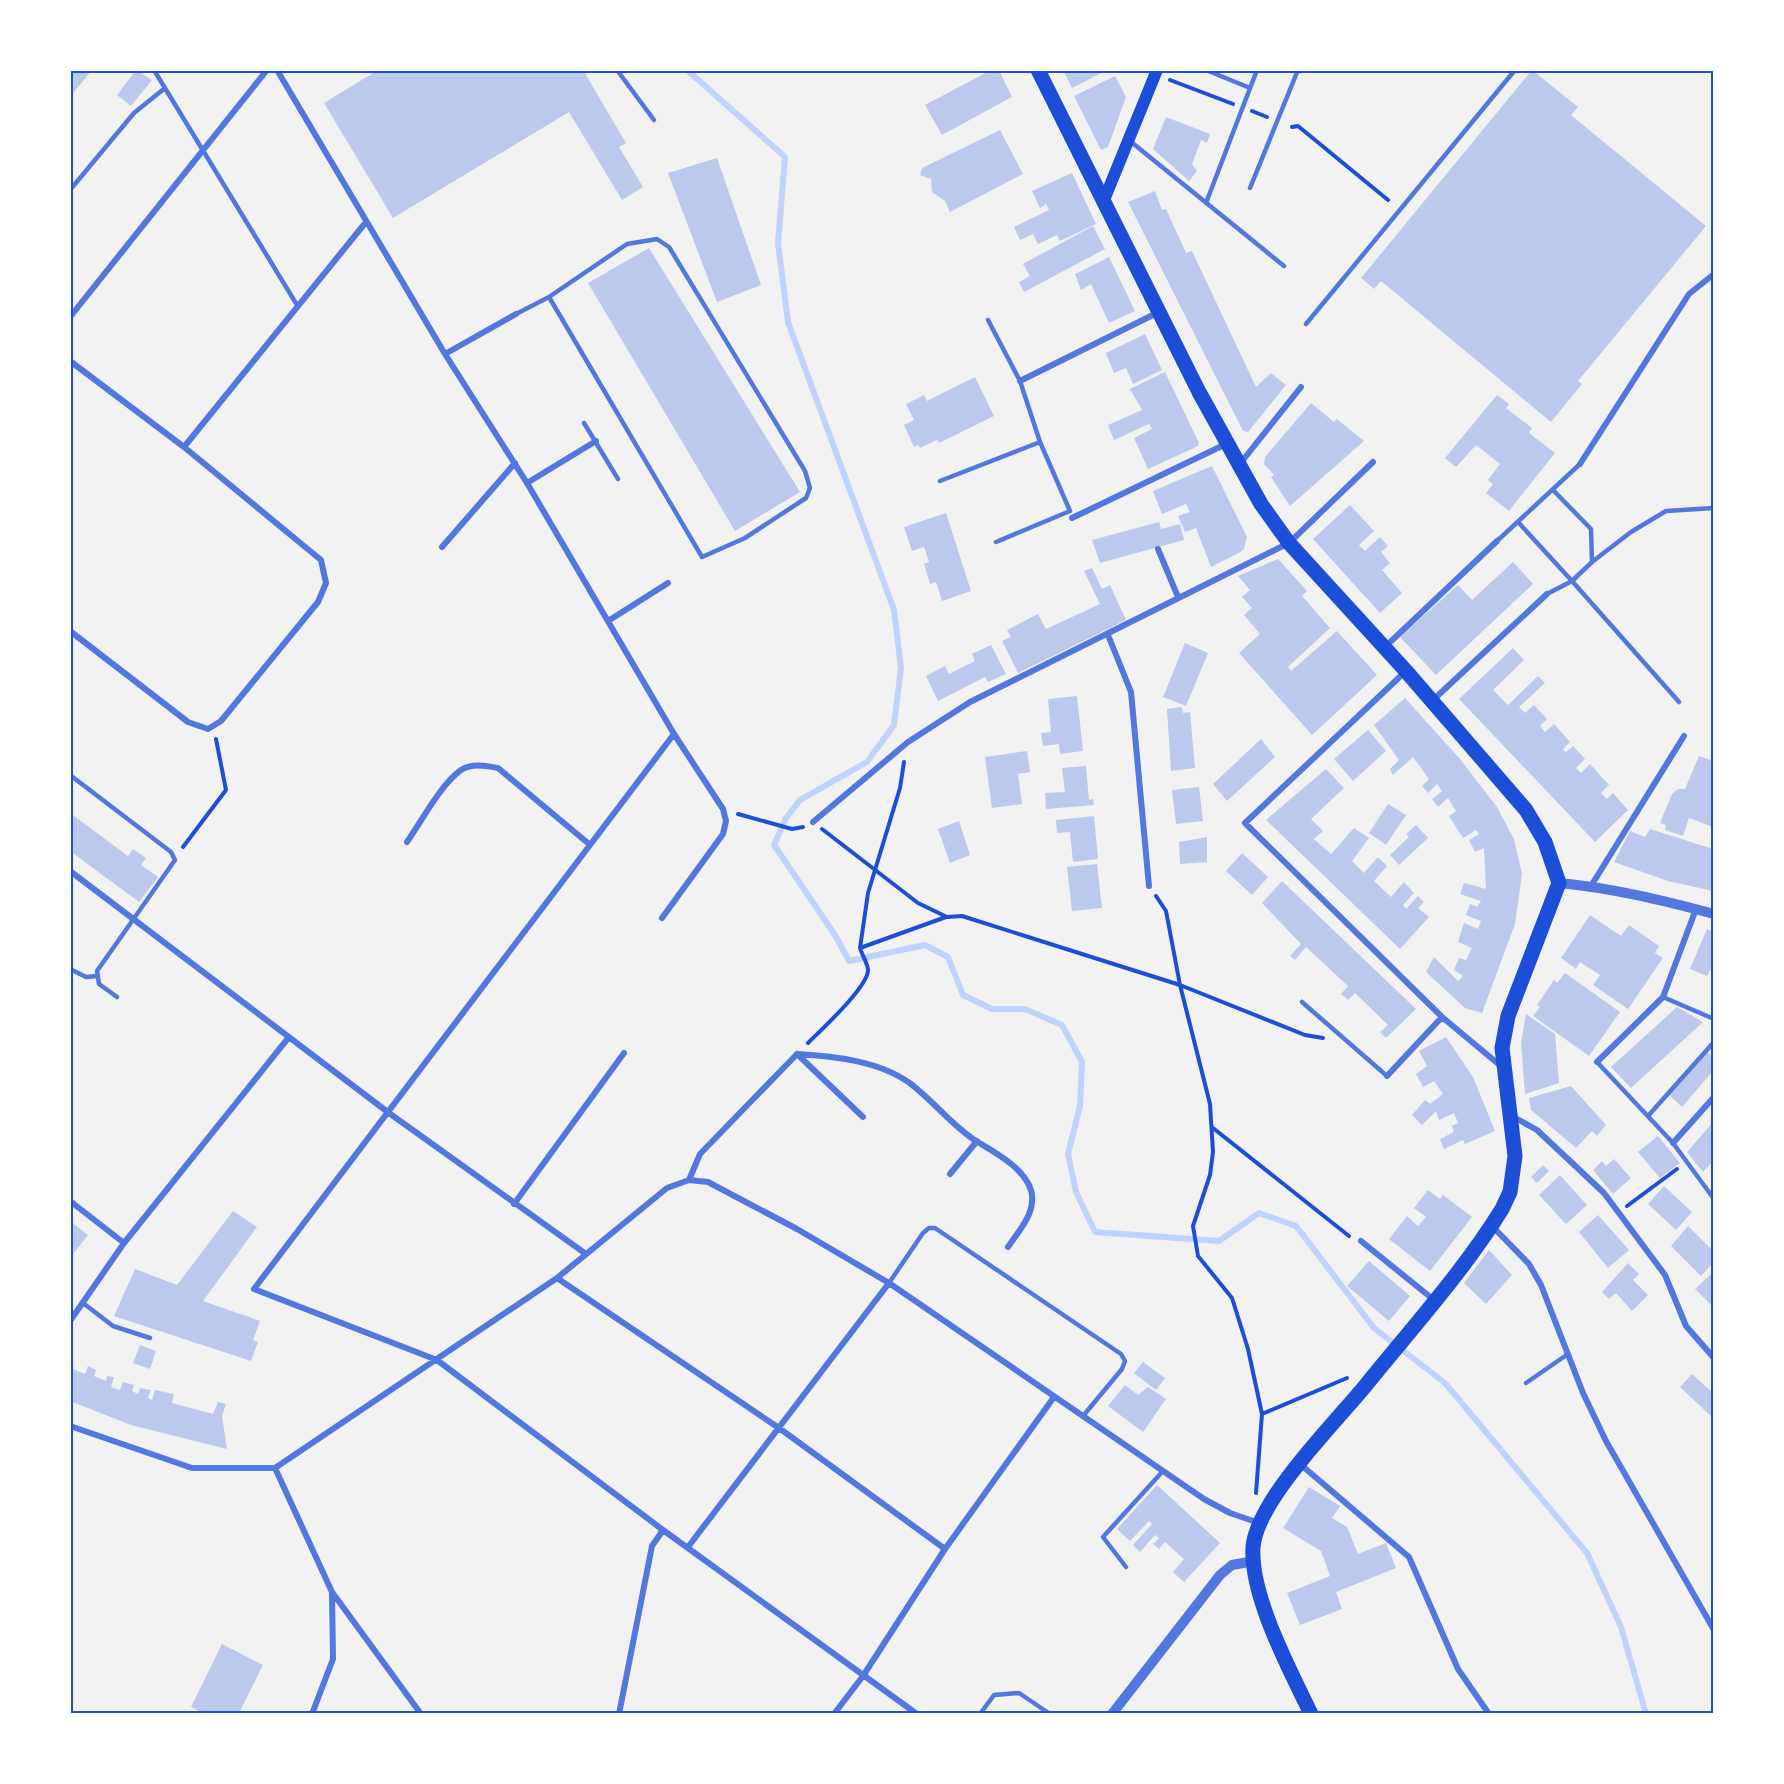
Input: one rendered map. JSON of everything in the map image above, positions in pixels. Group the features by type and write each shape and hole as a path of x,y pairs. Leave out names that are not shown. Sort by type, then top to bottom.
{"highway":[{"path":"1038,70 1159,312 1227,444 1261,504 1289,543 1385,647 1526,810 1545,842 1559,883 1508,1016 1502,1048 1502,1067 1512,1116 1514,1174 1509,1192 1492,1225 1435,1300 1300,1464 1262,1517 1255,1536 1254,1561 1257,1579 1276,1637 1311,1713"}],"main road":[{"path":"1104,200 1156,70"}],"street":[{"path":"71,316 267,70"},
{"path":"277,70 445,354 527,483 674,734 723,809 726,821 723,834 662,918"},
{"path":"184,447 297,304 366,222"},
{"path":"1580,464 1689,294 1713,274"},
{"path":"1020,381 1159,312"},
{"path":"445,354 516,314"},
{"path":"70,361 184,447 321,560 326,583 318,602 221,721 208,729 188,722 70,631"},
{"path":"1239,465 1301,387"},
{"path":"527,483 596,441"},
{"path":"1072,518 1227,444"},
{"path":"813,822 908,742 970,702 1289,543 1373,462"},
{"path":"442,547 514,463"},
{"path":"1385,647 1497,541"},
{"path":"1158,549 1178,597"},
{"path":"608,621 668,583"},
{"path":"1432,701 1547,594"},
{"path":"1108,635 1131,692 1149,886"},
{"path":"1406,671 1245,823 1442,1017 1502,1067"},
{"path":"674,734 254,1289 437,1360 663,1530 917,1713"},
{"path":"1591,886 1684,736"},
{"path":"407,842 446,785 462,769 480,765 498,768 589,844"},
{"path":"70,871 389,1113 586,1254"},
{"path":"1559,883 1591,886 1713,914"},
{"path":"1597,1062 1663,997 1696,909"},
{"path":"1387,1076 1442,1017"},
{"path":"70,1321 124,1243 289,1037"},
{"path":"514,1204 624,1053"},
{"path":"797,1054 863,1117"},
{"path":"689,1180 700,1154 797,1054 843,1056 909,1083 977,1141 998,1154 1016,1170 1030,1188 1032,1210 1008,1247"},
{"path":"1673,1143 1713,1097"},
{"path":"1512,1116 1537,1130 1604,1193 1665,1275 1686,1326 1713,1359"},
{"path":"950,1174 977,1141"},
{"path":"70,1426 192,1468 275,1468 557,1278 667,1188 689,1180 708,1182 762,1210 889,1283 1163,1471 1230,1513 1262,1517"},
{"path":"70,1201 124,1243"},
{"path":"1492,1225 1529,1264 1541,1285 1583,1394 1606,1441 1713,1630"},
{"path":"1361,1241 1435,1300"},
{"path":"557,1278 779,1428 945,1549"},
{"path":"688,1547 889,1283"},
{"path":"834,1713 863,1676 945,1549 1054,1396"},
{"path":"1300,1464 1409,1557 1458,1669 1489,1713"},
{"path":"275,1468 332,1592 421,1713"},
{"path":"619,1713 652,1546 663,1530"},
{"path":"1112,1713 1220,1575 1232,1565 1254,1561"},
{"path":"312,1713 333,1659 332,1592"}],"lane":[{"path":"154,70 297,304"},
{"path":"617,70 654,120"},
{"path":"1206,70 1250,88"},
{"path":"1206,203 1257,70"},
{"path":"1250,188 1298,70"},
{"path":"1306,324 1515,70"},
{"path":"70,189 134,112 165,88"},
{"path":"1129,141 1284,266"},
{"path":"516,314 549,297 627,244 657,239 669,247 805,471 810,488 806,498 746,538 702,557 549,297"},
{"path":"988,320 1020,381 1040,442 1072,518"},
{"path":"584,423 618,479"},
{"path":"940,482 1040,442"},
{"path":"1497,541 1580,464"},
{"path":"1553,490 1591,530 1592,562"},
{"path":"1547,594 1572,581 1630,532 1666,511 1713,508"},
{"path":"996,542 1070,511"},
{"path":"1518,522 1679,702"},
{"path":"70,776 175,858 175,863 132,918 102,962 97,976 99,984 117,997"},
{"path":"70,969 86,977 97,976"},
{"path":"1663,997 1713,1019"},
{"path":"1302,1002 1387,1076"},
{"path":"1648,1116 1713,1042"},
{"path":"1597,1062 1673,1143 1713,1198"},
{"path":"889,1283 923,1233 929,1228 935,1228 1121,1353 1125,1361 1122,1369 1083,1416"},
{"path":"83,1303 113,1326 150,1338"},
{"path":"1526,1383 1568,1354"},
{"path":"1126,1567 1103,1537 1163,1471"},
{"path":"980,1713 994,1695 1019,1693 1050,1713"}],"path":[{"path":"1170,80 1264,116"},
{"path":"1292,127 1298,126 1388,201"},
{"path":"175,858 226,790 214,725"},
{"path":"797,1054 854,996 868,969 860,948 874,872 900,788 908,742"},
{"path":"723,809 792,829"},
{"path":"813,822 874,872 918,903 947,917"},
{"path":"1149,886 1166,911 1180,985 1210,1104 1213,1128 1210,1175 1193,1226 1198,1256 1232,1298 1248,1349 1262,1414 1254,1491 1262,1517"},
{"path":"860,948 947,917 962,916 1180,985 1305,1035 1348,1042"},
{"path":"1213,1128 1352,1238 1361,1241"},
{"path":"1619,1213 1654,1184 1687,1162"},
{"path":"1262,1414 1354,1375"}],"building":[{"path":"70,70 92,70 70,97"},
{"path":"136,70 152,80 131,106 117,95"},
{"path":"378,70 583,70 626,143 619,147 643,187 622,200 569,112 393,218 324,103"},
{"path":"991,70 999,70 1012,97 942,135 925,105"},
{"path":"1063,70 1107,70 1072,88"},
{"path":"1532,70 1578,107 1571,115 1706,226 1578,381 1582,384 1551,422 1381,281 1374,289 1361,278"},
{"path":"1115,76 1126,97 1108,147 1101,150 1074,96"},
{"path":"1166,117 1210,134 1207,143 1201,140 1192,164 1197,171 1189,181 1153,149"},
{"path":"1000,130 1023,174 950,212 945,201 932,192 931,179 920,175 922,168"},
{"path":"717,158 761,285 717,302 668,173"},
{"path":"1072,173 1096,224 1060,241 1057,235 1038,244 1033,234 1020,240 1014,227 1049,210 1046,204 1040,208 1032,191"},
{"path":"1155,191 1162,210 1166,209 1186,253 1192,251 1256,387 1271,373 1286,385 1248,432 1243,431 1128,202"},
{"path":"1093,226 1105,249 1024,292 1019,282 1030,276 1023,264"},
{"path":"649,248 800,492 735,531 588,283"},
{"path":"1109,257 1135,311 1109,323 1091,284 1081,290 1075,274"},
{"path":"1145,334 1162,370 1133,384 1126,368 1114,373 1106,353"},
{"path":"1165,372 1199,443 1198,446 1148,469 1134,438 1152,429 1149,424 1114,440 1108,425 1142,410 1130,389"},
{"path":"975,377 994,416 939,443 937,440 920,448 918,445 914,447 904,425 914,420 906,404 924,395 927,401"},
{"path":"1497,395 1509,404 1506,408 1532,428 1529,433 1555,453 1509,511 1486,493 1493,484 1488,480 1500,464 1476,445 1456,467 1445,458"},
{"path":"1311,403 1334,422 1337,419 1364,441 1290,506 1271,477 1274,475 1264,464 1265,457"},
{"path":"1212,466 1247,537 1244,549 1211,567 1196,528 1185,532 1178,516 1190,512 1186,504 1162,514 1153,491"},
{"path":"1350,505 1374,531 1359,545 1365,551 1380,537 1388,546 1381,552 1390,563 1382,570 1402,593 1380,613 1313,539"},
{"path":"946,513 971,591 942,601 936,582 930,584 924,564 929,562 924,547 912,551 904,527"},
{"path":"1159,522 1161,529 1180,524 1184,540 1100,563 1092,540"},
{"path":"1278,559 1307,591 1302,596 1330,628 1288,667 1291,671 1337,631 1377,675 1312,735 1239,653 1260,634 1244,615 1252,608 1242,597 1250,590 1238,576"},
{"path":"1513,562 1533,584 1436,675 1400,637 1458,585 1472,600"},
{"path":"1092,568 1102,589 1110,585 1126,620 1018,673 1002,641 1011,637 1007,630 1038,614 1046,629 1100,604 1084,571"},
{"path":"1185,643 1208,653 1186,706 1163,697"},
{"path":"991,645 1006,674 988,682 985,677 938,701 926,676 945,666 949,674 975,661 972,654"},
{"path":"1513,648 1524,660 1493,690 1508,705 1538,676 1545,683 1519,707 1525,713 1534,705 1547,719 1540,726 1545,732 1554,724 1570,742 1563,749 1566,752 1573,746 1585,759 1576,768 1581,773 1590,764 1609,785 1601,793 1607,799 1613,793 1628,810 1595,842 1459,699"},
{"path":"1077,696 1083,751 1060,754 1059,744 1043,746 1041,733 1051,732 1048,699"},
{"path":"1405,698 1460,759 1497,807 1514,839 1522,874 1515,924 1482,1013 1465,1008 1426,972 1434,957 1458,981 1463,976 1454,970 1459,958 1466,960 1472,948 1458,942 1464,923 1478,929 1481,921 1466,915 1470,904 1477,907 1481,901 1460,894 1464,883 1486,889 1484,848 1475,852 1469,840 1479,834 1476,830 1463,838 1449,816 1456,811 1448,798 1438,807 1432,799 1442,791 1437,784 1428,793 1422,786 1429,779 1413,757 1393,775 1390,769 1399,760 1374,725"},
{"path":"1182,707 1183,713 1190,712 1195,768 1171,771 1167,709"},
{"path":"1368,730 1386,751 1353,781 1334,759"},
{"path":"1261,739 1275,757 1227,801 1213,784"},
{"path":"1027,751 1030,772 1018,774 1022,804 992,808 985,757"},
{"path":"1699,756 1713,761 1711,800 1713,800 1713,827 1689,818 1683,836 1665,830 1666,825 1660,823 1672,794 1678,789 1685,789"},
{"path":"1086,766 1089,800 1093,799 1094,805 1046,809 1045,793 1065,792 1062,768"},
{"path":"1326,769 1344,788 1311,819 1323,831 1314,839 1331,854 1354,828 1369,838 1352,861 1364,873 1378,857 1387,866 1374,881 1391,897 1404,882 1414,893 1403,905 1406,909 1418,896 1424,902 1418,908 1429,917 1400,949 1266,820"},
{"path":"1199,787 1203,821 1176,824 1172,790"},
{"path":"1388,804 1406,815 1386,845 1369,833"},
{"path":"70,813 128,856 133,849 146,858 141,865 158,877 139,902 70,851"},
{"path":"1094,816 1098,859 1073,862 1070,832 1057,833 1056,820"},
{"path":"959,821 970,855 950,863 938,829"},
{"path":"1416,825 1428,838 1399,865 1390,855 1409,837 1406,834"},
{"path":"1650,829 1713,849 1713,891 1668,881 1614,862 1630,831 1645,837"},
{"path":"1207,837 1207,862 1180,864 1179,842"},
{"path":"1242,853 1268,877 1252,895 1226,871"},
{"path":"1097,864 1102,908 1072,911 1067,867"},
{"path":"1282,881 1416,1009 1386,1038 1380,1032 1388,1025 1355,993 1348,1000 1341,994 1348,986 1306,947 1295,960 1290,956 1301,944 1262,903"},
{"path":"1590,915 1621,936 1629,925 1659,946 1655,953 1663,958 1628,1009 1593,985 1600,975 1580,962 1576,969 1561,958"},
{"path":"1707,929 1713,932 1713,972 1710,970 1707,976 1690,969"},
{"path":"1565,973 1620,1012 1589,1056 1533,1016 1540,1007 1537,1005 1554,980 1557,983"},
{"path":"1677,1007 1703,1022 1631,1088 1611,1067"},
{"path":"1526,1014 1555,1034 1559,1083 1525,1094 1521,1043"},
{"path":"1446,1037 1473,1077 1495,1131 1465,1144 1463,1140 1444,1149 1440,1139 1454,1132 1452,1126 1458,1123 1454,1113 1439,1120 1436,1111 1422,1125 1412,1115 1425,1100 1430,1104 1443,1094 1434,1081 1423,1087 1416,1074 1427,1066 1419,1051"},
{"path":"1706,1051 1713,1057 1713,1071 1682,1107 1669,1095"},
{"path":"1571,1086 1606,1125 1597,1136 1592,1131 1576,1148 1531,1110 1529,1098"},
{"path":"1713,1122 1713,1161 1703,1172 1687,1152"},
{"path":"1658,1136 1680,1163 1660,1178 1638,1152"},
{"path":"1614,1159 1631,1178 1613,1194 1593,1170 1602,1161 1606,1166"},
{"path":"1543,1165 1549,1171 1537,1183 1531,1177"},
{"path":"1560,1175 1587,1205 1566,1224 1539,1195"},
{"path":"1664,1186 1692,1212 1676,1230 1648,1204"},
{"path":"1428,1190 1440,1199 1443,1195 1472,1217 1430,1271 1389,1239 1407,1216 1418,1226 1426,1217 1414,1208"},
{"path":"233,1211 257,1227 203,1301 260,1321 253,1340 258,1342 251,1361 114,1316 135,1269 177,1285"},
{"path":"1598,1215 1629,1250 1608,1268 1579,1232"},
{"path":"70,1221 88,1235 70,1258"},
{"path":"1688,1226 1713,1251 1713,1263 1701,1276 1671,1246"},
{"path":"1489,1250 1512,1275 1486,1304 1464,1283"},
{"path":"1369,1261 1410,1296 1389,1321 1347,1286"},
{"path":"1628,1263 1639,1274 1633,1280 1648,1295 1632,1311 1616,1293 1609,1299 1602,1292"},
{"path":"1713,1272 1713,1307 1695,1289"},
{"path":"140,1345 156,1351 150,1369 133,1363"},
{"path":"1143,1362 1165,1378 1156,1390 1134,1373"},
{"path":"88,1366 96,1370 94,1376 106,1381 107,1376 114,1377 111,1387 120,1390 123,1382 134,1385 132,1391 138,1394 140,1388 151,1390 148,1398 152,1400 155,1390 174,1394 172,1403 213,1414 218,1402 226,1404 222,1416 227,1449 131,1425 70,1401 70,1368 85,1374"},
{"path":"1692,1374 1713,1393 1713,1418 1680,1387"},
{"path":"1125,1385 1138,1395 1148,1387 1166,1399 1143,1432 1108,1406"},
{"path":"1157,1485 1220,1543 1184,1582 1173,1572 1184,1559 1165,1542 1159,1549 1153,1544 1159,1538 1155,1535 1140,1552 1133,1545 1152,1524 1149,1521 1130,1541 1117,1529"},
{"path":"1309,1487 1340,1506 1332,1518 1347,1527 1358,1554 1386,1543 1396,1568 1336,1592 1342,1609 1300,1625 1287,1593 1330,1576 1321,1551 1283,1528"},
{"path":"222,1644 263,1665 239,1713 203,1713 191,1707"}],"waterway":[{"path":"687,70 785,157 778,243 788,322 894,610 901,668 894,725 867,762 800,800 786,818 774,845 835,935 849,961 925,945 948,957 963,995 992,1009 1025,1009 1062,1025 1082,1062 1080,1106 1068,1154 1076,1192 1095,1232 1219,1241 1259,1213 1296,1226 1374,1328 1445,1383 1587,1553 1621,1627 1646,1714"}]}
